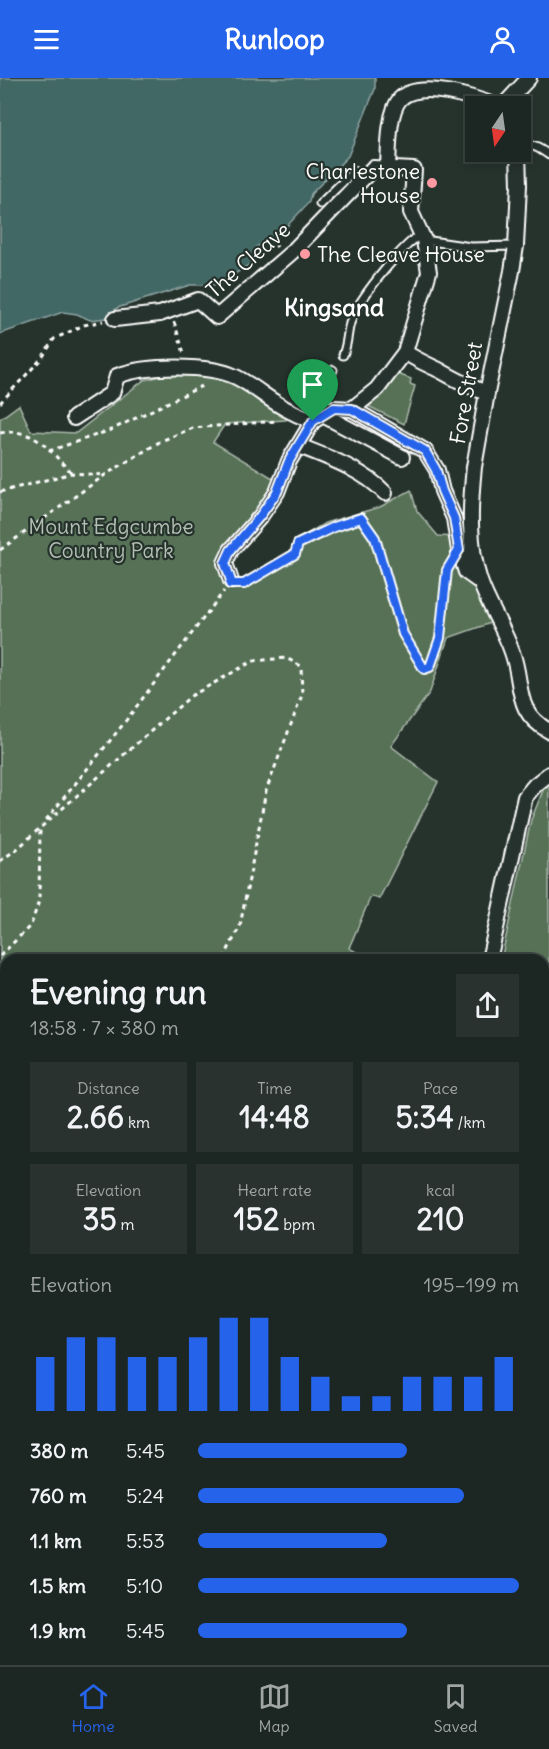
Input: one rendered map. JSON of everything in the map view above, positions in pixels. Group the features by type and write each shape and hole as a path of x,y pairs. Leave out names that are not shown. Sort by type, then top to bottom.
{"street":[{"path":"512,96 529,78"},
{"path":"352,409 377,389 405,352 429,272 422,237 411,212 414,171 388,168 393,116 400,99 411,92 439,91 465,96"},
{"name":"Fore Street","path":"518,162 516,246 487,393 470,501 472,544 480,582 513,654 526,713 540,727 549,732"},
{"name":"The Cleave","path":"115,319 160,314 198,300 217,316 292,252 373,168 388,168"},
{"path":"405,352 468,387 487,393"},
{"path":"74,418 112,393 117,376 166,368 209,369 236,377 291,412 321,416 402,457"},
{"path":"231,582 225,563 231,550 277,492 289,461 298,446 321,416 334,408 352,409 425,451 436,470 454,518 459,550 466,572 480,582"},
{"path":"298,446 350,468 377,484 385,493"},
{"path":"490,954 525,797 549,774"}],"lane":[{"path":"531,145 549,155"},
{"path":"320,204 354,171 364,178"},
{"path":"343,355 349,327 356,309 410,241 422,237 471,247 516,246"},
{"path":"321,416 326,382 333,370"}],"path":[{"path":"170,310 184,353"},
{"path":"0,403 42,358 54,339 84,325 115,319"},
{"path":"49,451 111,430 227,374"},
{"path":"0,550 105,475 161,441 193,428 286,420"},
{"path":"0,433 8,431 37,437 72,473"},
{"path":"0,492 72,473 105,475"},
{"path":"2,954 31,925 39,901 40,828 121,727 231,582 244,584 295,554 298,544 334,527 361,518 375,538 403,634 424,669 430,667 440,638 447,570 459,550"},
{"path":"0,861 17,849 191,696 253,661 286,658 301,666 302,695 266,791 240,926 226,954"}],"green space":[{"path":"395,373 411,379 410,384 415,386 404,424 366,405"},
{"name":"Mount Edgcumbe Country Park","path":"166,375 236,377 291,412 286,420 225,424 213,442 281,483 230,550 231,581 248,579 292,552 294,542 325,523 380,507 411,490 417,511 438,536 458,537 499,620 448,638 430,692 391,746 438,782 379,899 371,896 349,948 360,954 0,954 0,419 19,405 31,431 76,433 144,380"},
{"path":"549,787 549,954 502,954 531,820 544,788"}],"water":[{"path":"0,78 375,78 375,89 348,156 311,194 309,202 279,235 256,247 261,257 218,285 190,285 117,308 106,318 90,320 77,314 63,312 0,334"}],"place":[{"name":"Charlestone House","path":"432,183"},
{"name":"The Cleave House","path":"305,254"}],"district":[{"name":"Kingsand","path":"334,307"}],"route":[{"path":"334,408 352,409 425,451 436,470 454,518 459,550 447,570 440,638 430,667 424,669 403,634 375,538 361,518 334,527 298,544 295,554 244,584 230,584 225,563 231,550 277,492 289,461 313,421 334,408"}]}
